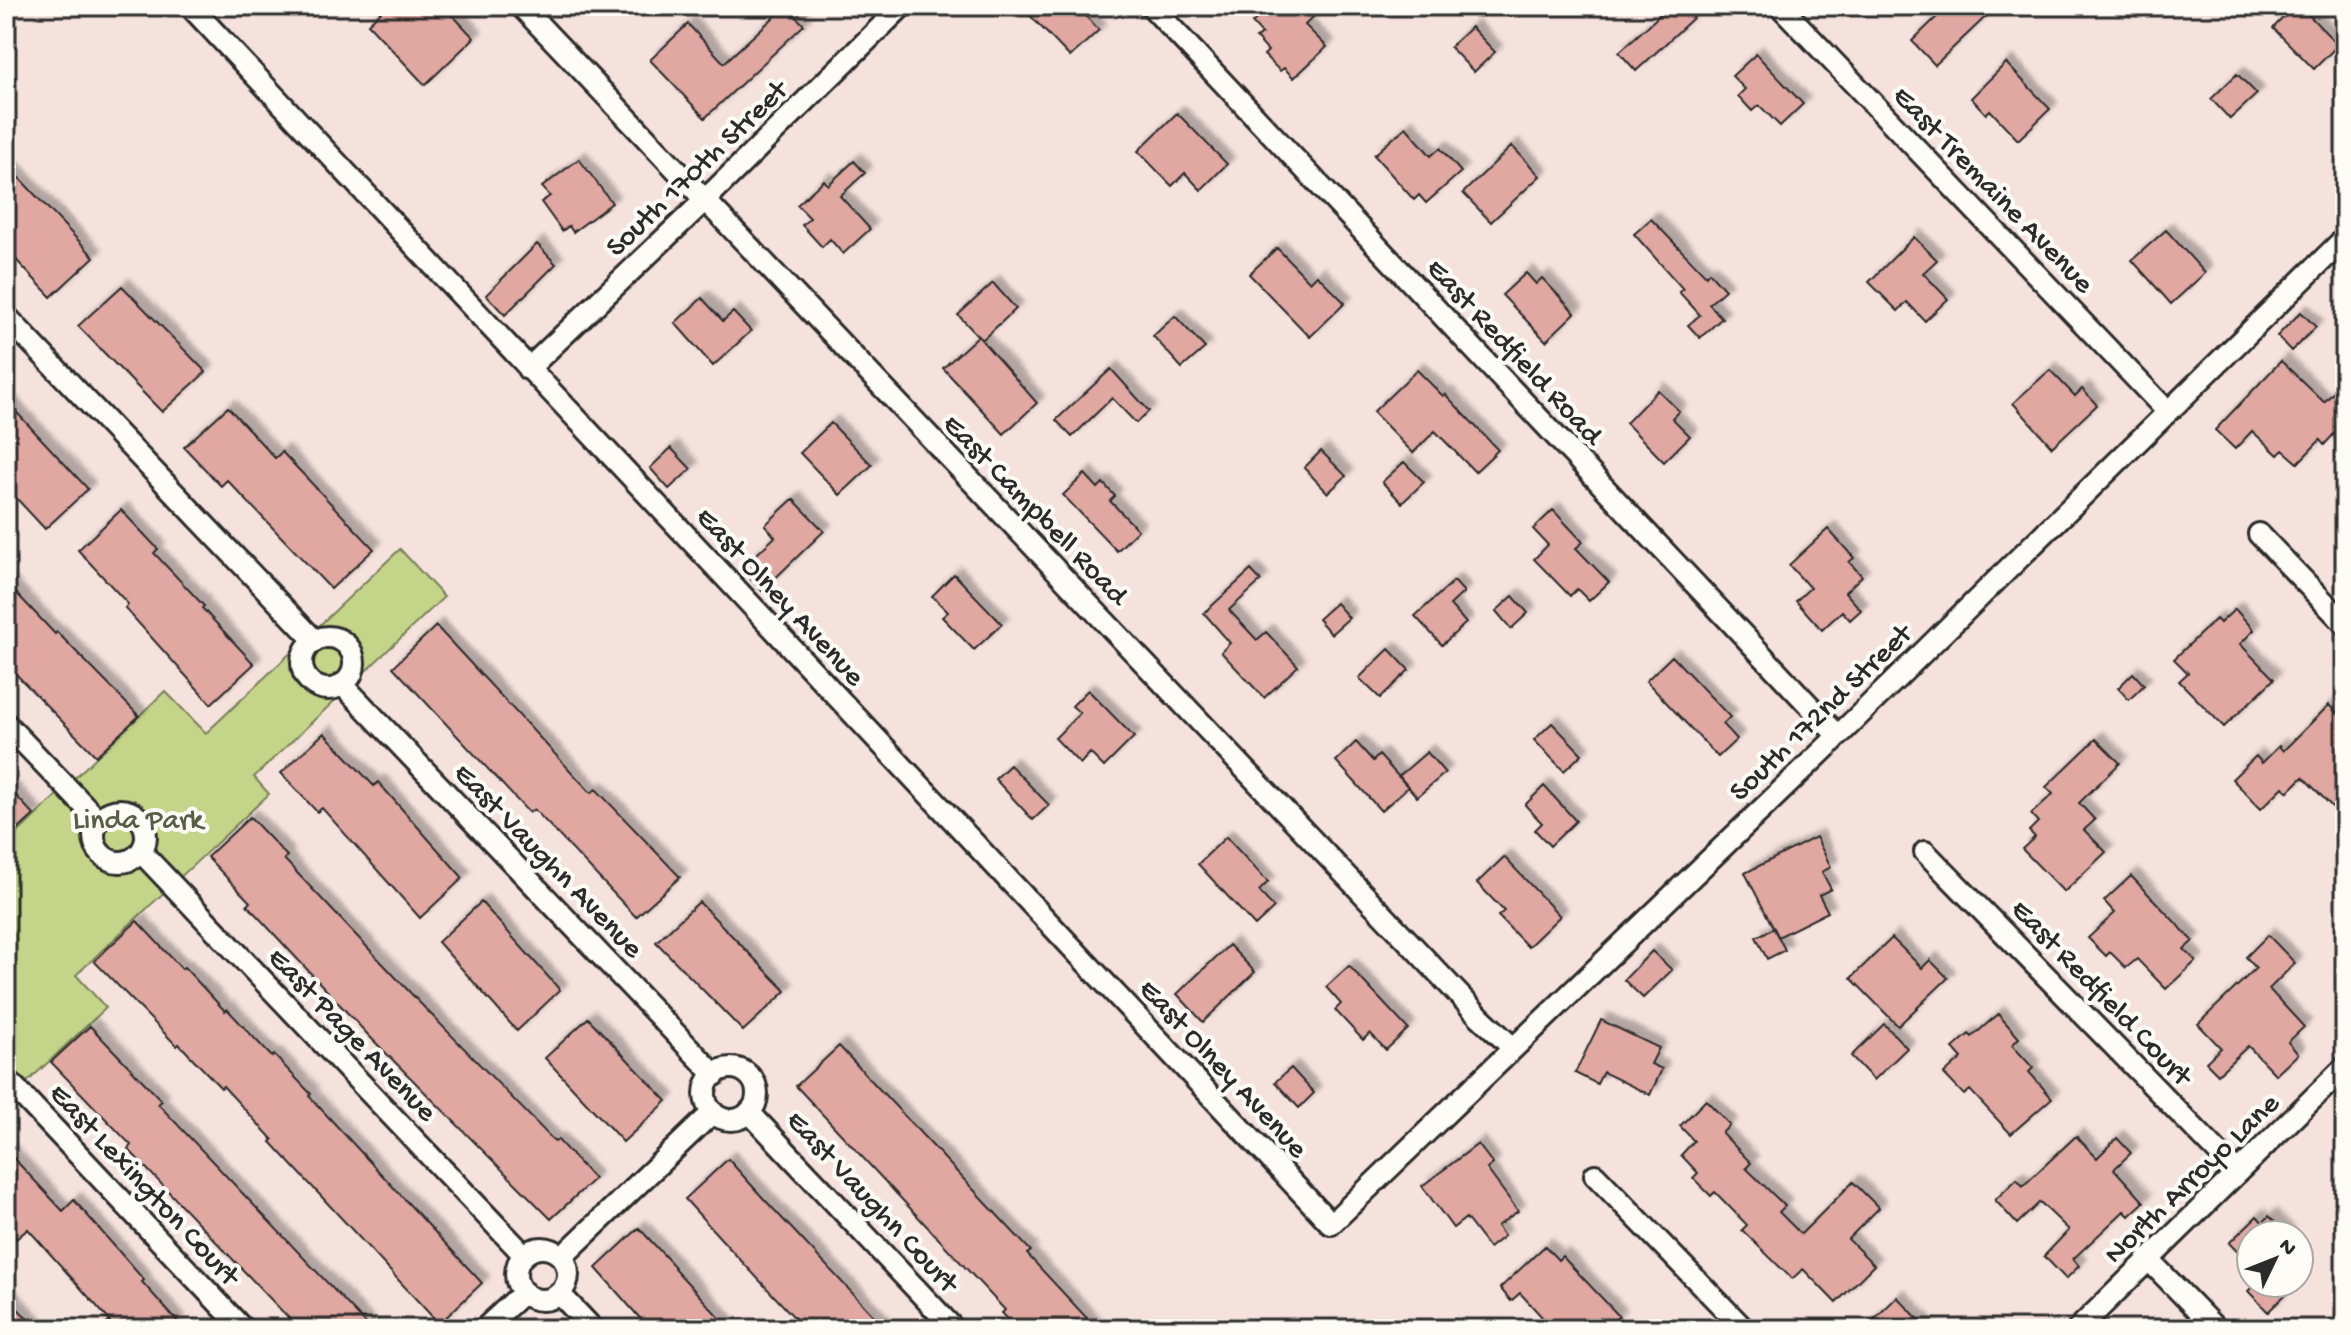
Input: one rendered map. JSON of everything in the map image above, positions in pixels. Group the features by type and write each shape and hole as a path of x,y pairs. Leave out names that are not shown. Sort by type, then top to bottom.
{"street":[{"name":"East Olney Avenue","path":"190,6 1331,1224"},
{"name":"East Campbell Road","path":"521,6 1480,1017 1513,1048"},
{"name":"South 170th Street","path":"528,369 902,6"},
{"name":"East Redfield Road","path":"1151,6 1838,736"},
{"name":"East Tremaine Avenue","path":"1780,6 2167,411"},
{"name":"South 172nd Street","path":"1331,1224 1838,736 2345,238"},
{"path":"6,316 315,641"},
{"path":"2259,534 2345,624"},
{"path":"326,637 336,638 348,647 354,665 351,675 342,684 324,688 308,678 302,660 307,648 315,641 326,637"},
{"name":"East Vaughn Avenue","path":"342,684 715,1075"},
{"path":"6,724 99,821"},
{"path":"118,811 136,816 145,833 141,852 126,862 104,857 95,840 99,821 109,813 118,811"},
{"name":"East Page Avenue","path":"141,852 524,1255"},
{"name":"East Redfield Court","path":"1925,852 2237,1172"},
{"name":"North Arroyo Lane","path":"2078,1329 2345,1067"},
{"path":"733,1069 742,1071 752,1079 757,1097 749,1112 740,1119 730,1120 713,1112 706,1095 708,1082 715,1075 733,1069"},
{"name":"East Lexington Court","path":"6,1078 243,1329"},
{"path":"562,1257 713,1112"},
{"name":"East Vaughn Court","path":"749,1112 954,1329"},
{"path":"1595,1175 1744,1329"},
{"path":"543,1248 553,1250 562,1257 568,1276 559,1293 541,1299 524,1292 516,1274 524,1255 543,1248"},
{"path":"2148,1259 2216,1329"},
{"path":"484,1329 524,1292"},
{"path":"559,1293 593,1329"}],"green space":[{"name":"Linda Park","path":"400,549 444,597 254,777 269,794 76,975 106,1008 6,1102 6,844 165,691 206,733"}],"building":[{"path":"387,6 444,6 474,38 425,85 368,24"},
{"path":"786,6 804,25 705,118 650,60 688,24 724,63"},
{"path":"1021,6 1076,6 1099,30 1070,57"},
{"path":"1270,6 1303,6 1313,17 1305,25 1327,47 1294,78 1284,68 1280,71 1264,55 1268,51 1256,38 1262,34 1252,23"},
{"path":"1653,6 1706,6 1636,71 1619,52 1661,14"},
{"path":"1948,6 1997,6 1935,65 1912,41"},
{"path":"2295,6 2300,6 2338,45 2314,69 2273,28"},
{"path":"1471,27 1495,52 1474,72 1450,47"},
{"path":"1756,54 1803,104 1780,126 1759,105 1752,111 1738,96 1745,89 1732,76"},
{"path":"2006,63 2050,109 2018,140 1990,110 1986,114 1971,98"},
{"path":"2237,74 2257,94 2230,119 2211,99"},
{"path":"1177,113 1227,164 1201,190 1185,173 1172,186 1138,151"},
{"path":"1406,127 1431,156 1440,148 1461,172 1426,203 1419,195 1414,200 1374,155"},
{"path":"1512,146 1540,176 1491,222 1463,193"},
{"path":"579,159 612,203 573,232 569,226 562,231 541,202 550,196 542,187"},
{"path":"854,161 865,173 840,196 870,229 843,254 830,239 822,247 802,225 810,218 797,205 824,180 828,185"},
{"path":"6,164 94,257 51,297 6,249"},
{"path":"1651,219 1706,276 1709,272 1725,290 1709,304 1722,318 1700,338 1688,325 1700,315 1679,292 1683,289 1634,234"},
{"path":"2166,230 2205,273 2171,304 2132,260"},
{"path":"1914,237 1937,260 1923,273 1948,299 1925,321 1907,302 1898,311 1869,282"},
{"path":"537,244 556,264 505,315 486,295"},
{"path":"1277,248 1310,282 1317,275 1345,303 1310,337 1249,274"},
{"path":"1526,273 1536,284 1542,278 1575,313 1546,341 1502,295"},
{"path":"993,283 1016,309 982,340 958,315"},
{"path":"122,286 206,372 162,412 78,326"},
{"path":"702,298 723,321 733,312 751,331 713,366 675,323"},
{"path":"2301,312 2316,327 2291,351 2277,336"},
{"path":"1175,316 1205,348 1182,368 1153,336"},
{"path":"978,336 1037,403 1004,434 943,368"},
{"path":"2281,361 2324,402 2337,389 2345,396 2345,422 2324,445 2320,440 2298,463 2283,450 2278,455 2252,431 2235,449 2215,430"},
{"path":"1111,369 1149,411 1136,423 1112,398 1072,437 1056,420"},
{"path":"1417,370 1443,396 1445,394 1498,450 1475,472 1435,431 1413,453 1373,412"},
{"path":"2050,370 2075,396 2082,389 2097,405 2052,447 2013,403"},
{"path":"1658,390 1679,411 1672,418 1690,436 1664,462 1626,423"},
{"path":"6,401 88,489 45,529 6,487"},
{"path":"228,407 275,458 282,452 374,549 331,589 227,480 221,486 184,447"},
{"path":"831,423 872,465 840,495 800,453"},
{"path":"671,448 691,469 669,489 650,468"},
{"path":"1321,451 1346,476 1328,493 1304,468"},
{"path":"1404,462 1424,482 1402,503 1382,482"},
{"path":"1085,474 1098,488 1103,483 1115,496 1110,501 1138,530 1117,551 1063,495"},
{"path":"793,499 824,531 762,591 741,569 775,537 765,525"},
{"path":"121,510 158,549 154,553 254,664 211,704 125,608 128,604 78,550"},
{"path":"1553,510 1583,542 1576,548 1609,582 1589,601 1577,589 1570,596 1534,559 1548,545 1533,529"},
{"path":"1828,529 1854,558 1849,562 1862,576 1845,592 1861,610 1850,620 1842,611 1822,630 1796,601 1810,588 1789,565"},
{"path":"1251,570 1261,581 1229,610 1257,640 1266,632 1298,666 1264,698 1221,652 1230,643 1204,613"},
{"path":"954,574 1002,624 974,650 942,617 948,612 932,596"},
{"path":"1454,581 1464,592 1450,605 1466,623 1442,645 1415,616"},
{"path":"6,582 139,716 96,756 6,664"},
{"path":"1513,596 1528,613 1511,629 1496,611"},
{"path":"1336,603 1349,618 1331,634 1318,619"},
{"path":"2235,609 2254,630 2240,644 2274,679 2224,727 2179,681 2188,673 2174,659 2216,619 2220,623"},
{"path":"436,626 591,793 596,789 680,877 636,917 534,809 529,813 393,667"},
{"path":"1389,649 1409,670 1380,698 1359,678"},
{"path":"1672,656 1730,717 1723,724 1737,739 1718,757 1646,681"},
{"path":"2133,673 2144,685 2129,700 2118,688"},
{"path":"1088,690 1134,737 1104,767 1090,753 1080,764 1055,738 1080,713 1072,706"},
{"path":"2329,705 2345,721 2345,820 2303,777 2288,792 2283,787 2261,809 2232,779 2256,756 2262,763 2279,746 2283,751"},
{"path":"1552,723 1582,754 1564,771 1534,740"},
{"path":"324,733 374,786 378,782 463,878 420,918 322,808 317,812 281,773"},
{"path":"2096,739 2120,763 2079,803 2095,820 2084,830 2106,852 2064,892 2022,849 2035,837 2029,831 2038,822 2031,814 2053,794 2046,787"},
{"path":"1356,742 1373,761 1379,755 1408,787 1381,811 1336,761"},
{"path":"1427,752 1445,773 1417,797 1399,776"},
{"path":"1010,765 1049,805 1033,820 995,779"},
{"path":"6,785 34,815 6,841"},
{"path":"1544,786 1576,821 1550,846 1535,830 1542,823 1525,805"},
{"path":"250,817 287,856 284,859 420,1003 594,1179 551,1219 370,1037 247,905 250,902 207,857"},
{"path":"1226,837 1268,882 1259,891 1274,908 1255,926 1198,864"},
{"path":"1816,837 1831,867 1822,872 1831,889 1819,895 1828,912 1778,937 1745,873"},
{"path":"1504,857 1560,916 1528,947 1498,916 1504,911 1477,883"},
{"path":"2131,876 2193,941 2184,949 2196,961 2166,989 2137,959 2126,968 2110,952 2106,956 2088,938 2115,913 2104,901"},
{"path":"481,902 560,990 517,1031 438,942"},
{"path":"699,902 786,991 743,1031 656,942"},
{"path":"137,921 182,969 184,967 225,1011 227,1009 272,1057 274,1055 482,1283 439,1324 223,1086 221,1088 179,1044 177,1046 94,961"},
{"path":"1774,928 1785,950 1767,959 1756,937"},
{"path":"2268,935 2295,963 2269,989 2304,1027 2288,1042 2298,1054 2276,1075 2248,1046 2218,1074 2206,1062 2221,1048 2198,1024 2256,968 2246,957"},
{"path":"1892,938 1922,968 1930,960 1948,978 1898,1026 1851,978"},
{"path":"1229,945 1255,972 1203,1022 1177,994"},
{"path":"1652,951 1672,970 1643,998 1624,980"},
{"path":"1349,966 1408,1029 1386,1050 1370,1033 1363,1040 1335,1010 1341,1004 1326,987"},
{"path":"1998,1014 2019,1038 2012,1045 2033,1068 2029,1072 2052,1098 2011,1134 1970,1090 1964,1095 1944,1074 1962,1058 1953,1048 1969,1034 1972,1037"},
{"path":"588,1018 667,1101 623,1142 545,1058"},
{"path":"1601,1020 1659,1048 1651,1064 1662,1069 1650,1095 1603,1072 1597,1084 1575,1073"},
{"path":"1884,1024 1907,1048 1874,1080 1851,1056"},
{"path":"90,1026 162,1101 158,1104 371,1329 299,1329 128,1149 131,1145 51,1062"},
{"path":"839,1046 1031,1251 1027,1254 1097,1329 1017,1329 1002,1313 1005,1310 796,1086"},
{"path":"1291,1068 1314,1093 1299,1108 1275,1082"},
{"path":"1706,1100 1730,1125 1722,1133 1751,1163 1746,1168 1785,1206 1779,1212 1801,1234 1853,1182 1879,1208 1848,1239 1874,1265 1836,1303 1803,1269 1792,1279 1742,1230 1747,1225 1715,1192 1711,1196 1693,1178 1698,1173 1681,1155 1694,1141 1680,1126"},
{"path":"2076,1136 2097,1158 2117,1138 2131,1153 2114,1169 2144,1202 2129,1216 2124,1211 2073,1259 2079,1266 2066,1279 2044,1256 2069,1230 2040,1202 2017,1224 1995,1200 2017,1179 2023,1186"},
{"path":"1478,1144 1493,1164 1487,1169 1518,1211 1497,1226 1504,1236 1489,1248 1466,1218 1453,1228 1422,1186"},
{"path":"6,1150 63,1211 74,1200 178,1322 171,1329 101,1329 110,1321 28,1229 16,1239 6,1228"},
{"path":"728,1159 886,1329 805,1329 732,1251 685,1199"},
{"path":"639,1228 730,1329 650,1329 638,1316 596,1268"},
{"path":"1545,1246 1558,1260 1562,1256 1619,1316 1605,1329 1553,1329 1520,1293 1511,1301 1500,1288"},
{"path":"6,1296 37,1329 6,1329"},
{"path":"1897,1297 1928,1329 1864,1329"},
{"path":"2256,1299 2281,1299 2268,1312"}]}
